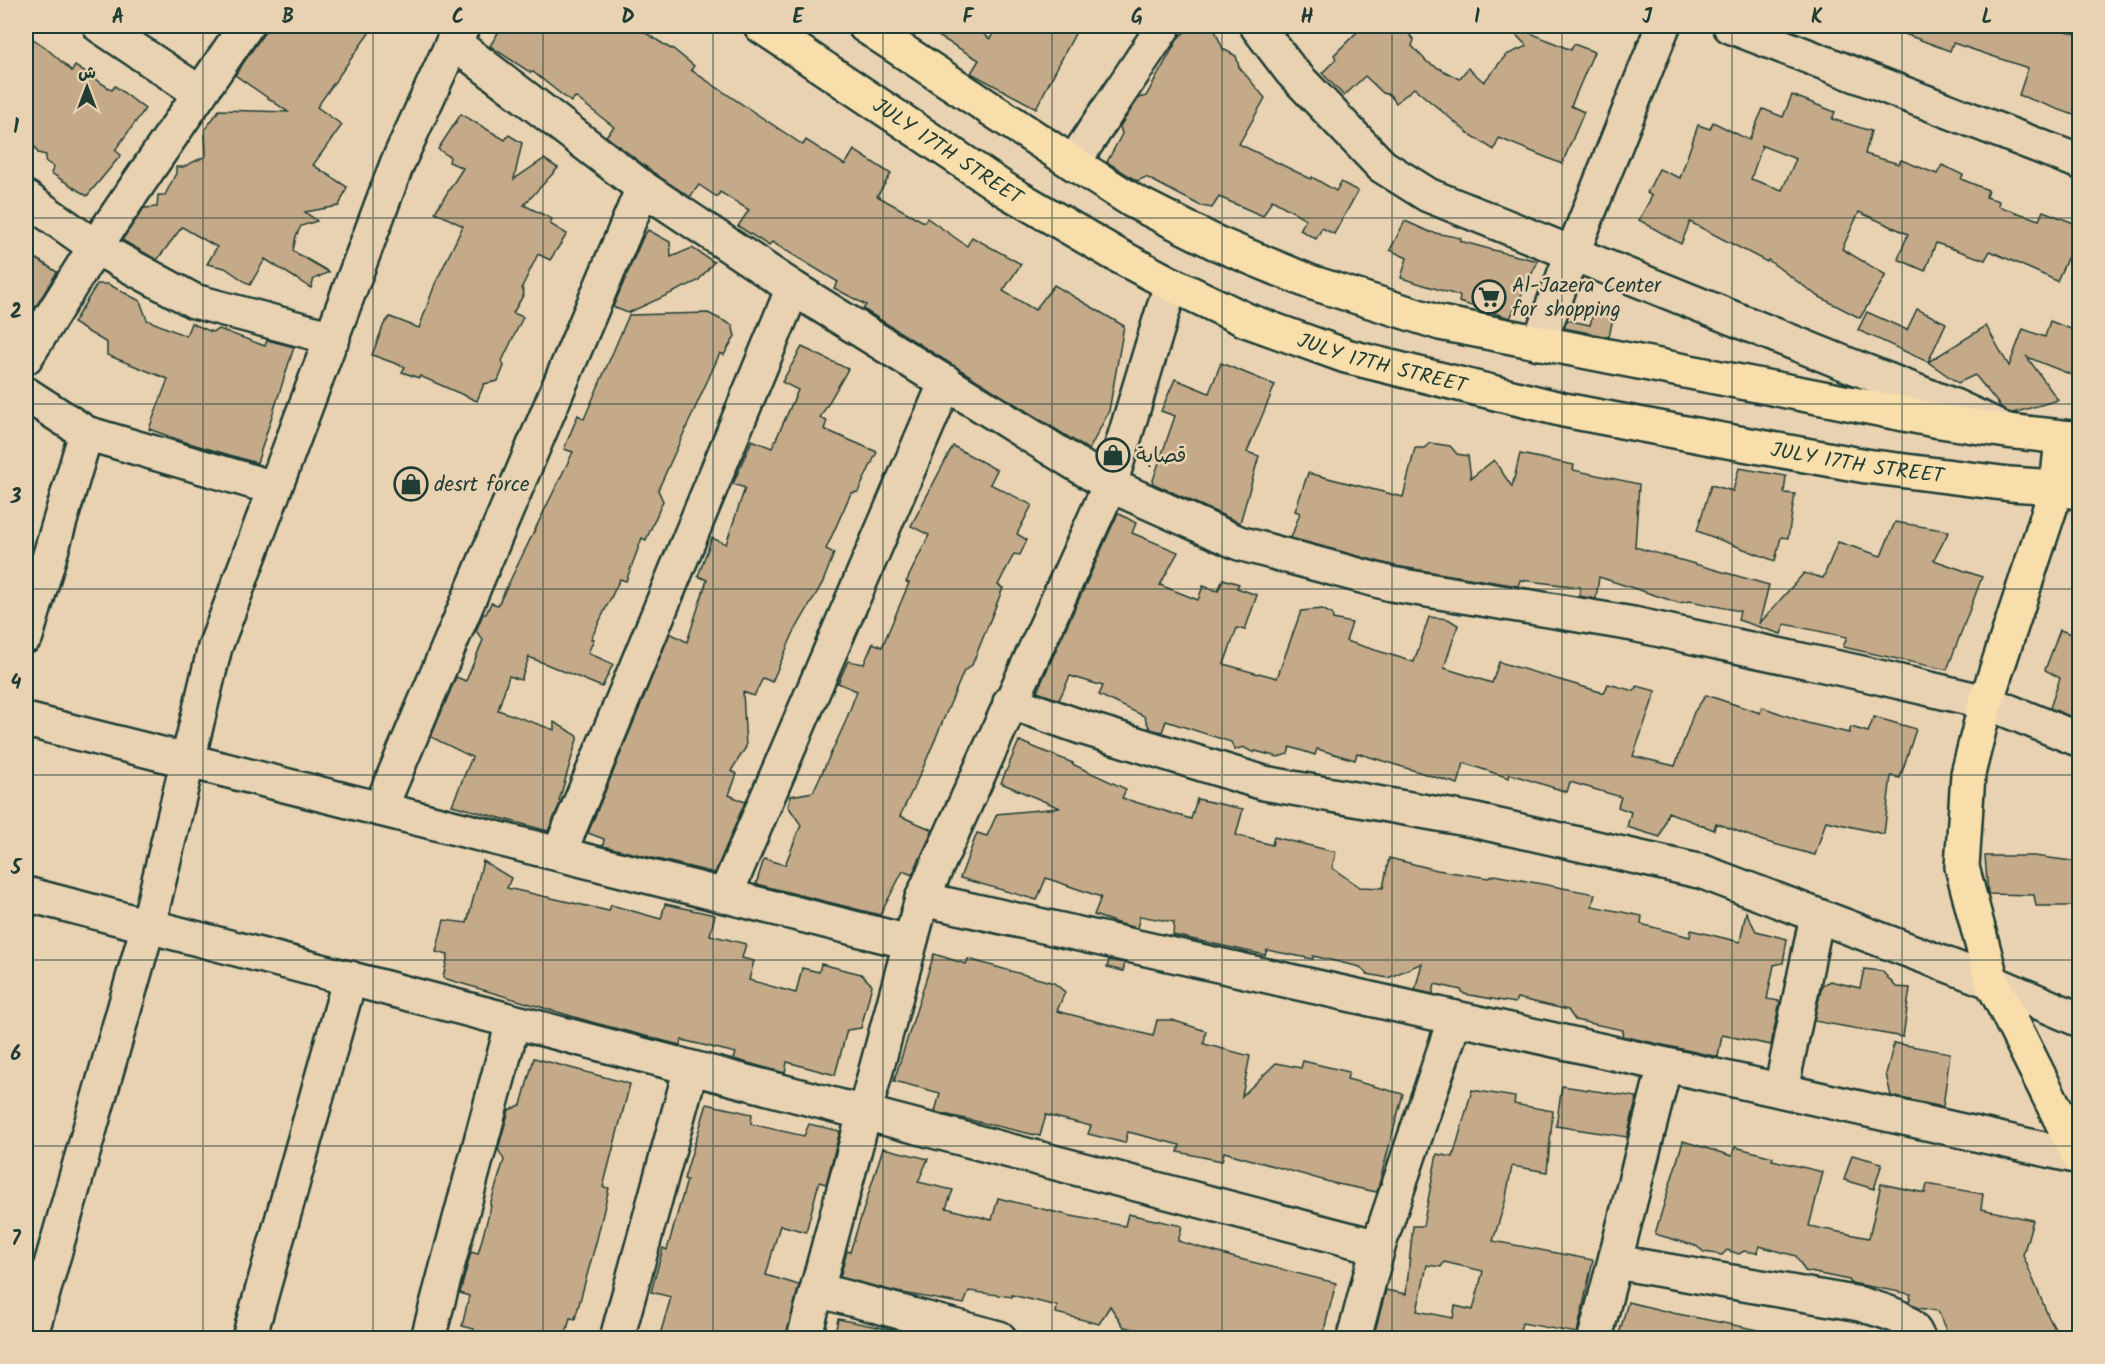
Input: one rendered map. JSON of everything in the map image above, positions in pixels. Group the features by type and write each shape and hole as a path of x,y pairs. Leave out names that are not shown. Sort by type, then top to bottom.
{"main road":[{"name":"JULY 17TH STREET","path":"761,26 1007,191 1115,254 1246,320 1346,356 1564,410 1866,466 2068,490"},
{"path":"878,29 1073,163 1133,201 1216,243 1310,282 1440,322 1539,343 1940,421 2071,439 2068,490 1986,702 1968,774 1962,867 1992,982 2079,1157"}],"street":[{"path":"100,26 200,93"},
{"path":"26,357 95,246 246,26"},
{"path":"1073,163 1164,26"},
{"path":"1257,26 1291,71 1382,166 1428,195 1954,406 2007,431"},
{"path":"1539,343 1572,254 1664,26"},
{"path":"1730,26 2079,162"},
{"path":"30,1338 148,926 215,647 397,164 458,34 643,188 793,288 1110,485 1239,543 1391,584 1633,624 1986,702 2079,740"},
{"path":"380,809 643,188"},
{"path":"26,198 95,246 194,301 333,338"},
{"path":"804,1338 922,899 1110,485 1171,284"},
{"path":"559,854 793,288"},
{"path":"725,896 946,382"},
{"path":"26,394 86,433 274,488"},
{"path":"26,636 86,433"},
{"path":"1010,702 1081,728 1264,783 1472,820 1703,872 1992,982 2079,1020"},
{"path":"26,720 909,942"},
{"path":"26,894 1378,1247"},
{"path":"922,899 2079,1157"},
{"path":"1781,1090 1817,916"},
{"path":"249,1338 350,978"},
{"path":"1354,1338 1378,1247 1455,1018"},
{"path":"428,1338 513,1022"},
{"path":"1595,1338 1665,1065"},
{"path":"617,1338 691,1068"},
{"path":"1616,1262 1860,1304 1893,1314 1912,1326 1918,1338"},
{"path":"817,1290 996,1338"}],"building":[{"path":"269,26 374,26 317,107 342,125 313,165 347,187 339,206 305,212 317,221 301,226 296,236 293,251 329,272 314,279 311,288 265,259 250,285 225,268 207,264 217,247 182,227 157,260 122,240 144,208 157,207 158,195 165,195 176,173 176,167 183,167 206,156 205,130 219,110 288,112 235,75"},
{"path":"502,26 635,26 672,48 694,66 691,70 803,145 806,140 845,165 854,150 891,174 877,196 924,222 927,218 967,246 972,237 1021,264 1003,291 1035,310 1054,285 1124,326 1109,411 1089,450 863,309 866,305 834,288 838,282 772,242 769,246 738,226 749,210 720,192 717,197 699,185 690,197 654,173 606,136 614,127 575,97 571,102 533,72 531,73 490,46"},
{"path":"921,26 973,26 990,39 997,26 1079,26 1036,108 971,73 979,60"},
{"path":"1192,26 1213,26 1223,49 1236,56 1239,67 1265,98 1239,144 1311,179 1312,177 1336,191 1341,182 1358,191 1334,234 1322,228 1316,239 1300,230 1306,219 1272,200 1263,216 1219,197 1212,208 1201,206 1146,177 1137,181 1107,162 1122,134 1120,126 1139,98 1146,96 1179,37"},
{"path":"1372,26 1402,26 1414,40 1412,46 1427,62 1459,79 1468,68 1484,82 1506,55 1527,46 1507,26 1514,26 1571,50 1574,44 1594,52 1571,106 1584,112 1562,164 1499,138 1494,150 1468,133 1414,88 1396,103 1390,95 1383,93 1365,76 1344,96 1322,73 1336,59 1334,55 1361,28 1365,31"},
{"path":"1886,26 2047,26 2079,35 2079,117 2019,95 2028,68 1953,43 1950,51"},
{"path":"26,34 72,71 75,66 112,90 115,86 145,109 115,150 121,155 87,196 51,173 54,167 45,161 46,155 38,153 35,147 30,148 26,141"},
{"path":"1792,95 1835,112 1832,119 1871,131 1865,154 1899,164 1901,160 1937,174 1942,165 1963,175 1961,179 1988,190 1986,197 1999,201 1998,206 2039,220 2043,211 2079,225 2079,232 2057,281 1990,251 1985,260 1936,243 1925,271 1898,259 1908,234 1859,212 1842,249 1886,275 1860,318 1816,295 1768,260 1767,262 1690,222 1681,244 1639,220 1652,196 1647,193 1659,169 1680,178 1698,125 1710,129 1713,122 1749,140 1763,109 1783,117","holes":["1760,145 1796,159 1782,190 1751,179 1762,146"]},
{"path":"461,114 505,140 509,135 522,143 514,179 544,159 558,168 524,205 552,219 550,224 567,234 550,260 538,254 522,287 524,294 513,313 523,317 502,361 504,366 498,381 484,384 477,401 420,376 419,378 402,372 405,367 372,355 384,324 390,317 419,328 435,284 463,226 435,212 463,168 449,162 450,157 438,149"},
{"path":"1405,221 1430,232 1461,238 1460,241 1538,261 1510,318 1459,302 1460,296 1401,278 1407,258 1390,250"},
{"path":"648,230 670,242 671,257 692,248 714,262 698,281 628,313 613,307"},
{"path":"26,252 57,272 26,323"},
{"path":"97,284 108,284 140,301 147,320 186,336 191,323 212,332 219,329 265,346 267,340 294,347 257,463 149,429 168,379 107,355 107,343 73,323"},
{"path":"1917,309 1946,323 1928,362 1858,330 1867,312 1907,330"},
{"path":"708,313 732,325 735,336 724,355 720,353 658,490 663,501 646,540 642,538 626,581 620,579 591,639 594,639 588,653 613,664 602,687 529,657 521,680 509,676 498,710 554,730 554,722 578,736 559,801 561,801 548,831 452,805 472,757 431,737 456,677 466,681 483,640 476,631 483,614 486,614 491,603 498,605 573,452 564,449 578,415 584,419 629,315"},
{"path":"1593,314 1613,318 1609,337 1564,328 1567,320 1590,325"},
{"path":"2050,321 2079,332 2079,354 2072,375 2027,357 2058,400 2013,413 2008,412 2001,407 1975,375 1958,383 1928,362 1986,326 2009,366 2023,329 2045,337"},
{"path":"802,347 848,369 820,418 827,421 824,429 877,452 858,492 851,493 826,549 834,553 823,582 793,634 772,682 763,678 754,696 743,692 746,747 731,771 737,774 729,795 745,802 715,873 603,846 604,839 588,833 670,633 687,642 707,580 698,576 712,538 726,544 745,488 733,484 752,440 772,448 798,390 782,382"},
{"path":"1221,363 1275,385 1247,452 1259,456 1240,523 1152,483 1175,416 1161,411 1175,379 1209,393"},
{"path":"1430,443 1450,446 1457,454 1468,456 1471,478 1494,460 1512,487 1520,454 1574,465 1573,470 1639,484 1635,547 1769,585 1759,624 1804,573 1823,578 1838,542 1881,556 1895,522 1949,531 1934,560 1982,577 1947,670 1843,647 1847,637 1785,624 1781,634 1738,620 1740,611 1690,601 1679,603 1599,577 1596,599 1579,596 1580,587 1520,580 1518,586 1395,566 1291,538 1300,513 1295,511 1308,473 1403,497 1415,448 1424,448"},
{"path":"953,446 997,470 990,484 1032,505 1017,534 1027,540 1020,555 1014,554 998,585 1003,588 972,665 964,671 900,816 933,830 912,875 903,871 880,915 756,884 764,859 785,865 801,825 788,806 791,796 813,792 845,723 857,691 838,683 848,661 864,664 873,643 882,647 909,583 906,582 929,535 911,526"},
{"path":"1739,468 1786,476 1784,493 1795,494 1788,538 1781,537 1775,561 1697,531 1711,485 1733,491"},
{"path":"1118,513 1136,523 1132,533 1178,552 1160,585 1198,600 1203,586 1218,591 1223,579 1239,584 1237,588 1257,595 1245,630 1237,628 1224,664 1258,674 1277,678 1301,611 1322,609 1332,614 1333,619 1352,623 1346,641 1414,662 1429,617 1448,619 1458,625 1444,668 1492,683 1499,662 1604,693 1608,684 1634,691 1637,686 1656,691 1633,756 1675,766 1694,712 1706,695 1760,713 1762,707 1807,723 1849,733 1851,727 1868,732 1874,717 1916,729 1900,778 1891,776 1884,834 1826,821 1815,855 1763,841 1716,823 1714,830 1668,812 1660,837 1627,827 1631,812 1618,807 1621,797 1570,782 1567,792 1510,774 1509,778 1464,763 1458,784 1357,753 1355,760 1317,749 1315,755 1290,747 1288,754 1278,757 1255,751 1254,753 1243,747 1235,750 1231,742 1166,721 1162,732 1150,729 1144,716 1099,695 1103,686 1070,676 1059,700 1037,692"},
{"path":"2060,630 2075,635 2077,631 2079,632 2079,720 2050,708 2060,678 2045,670"},
{"path":"1019,741 1073,763 1126,789 1122,798 1191,819 1197,799 1243,809 1236,835 1272,845 1274,837 1336,852 1332,868 1360,887 1383,888 1389,858 1437,870 1488,878 1494,875 1595,894 1592,906 1642,916 1641,924 1690,937 1691,930 1740,942 1746,912 1756,931 1787,939 1783,963 1774,965 1767,999 1780,1001 1771,1045 1722,1035 1718,1057 1622,1036 1623,1030 1575,1020 1568,1010 1517,998 1515,1003 1464,994 1461,990 1435,984 1433,994 1415,990 1422,963 1388,978 1367,974 1360,967 1313,956 1313,959 1267,950 1265,955 1173,935 1174,922 1140,916 1137,928 1120,924 1094,915 1101,897 1046,878 1037,900 960,878 977,833 987,836 997,814 1060,808 1001,783"},
{"path":"1985,856 2034,856 2079,862 2079,906 2036,906 2034,895 1988,894"},
{"path":"483,861 511,878 507,888 609,911 611,905 661,919 665,904 715,915 710,935 746,944 742,958 754,961 749,980 796,993 802,968 819,972 821,964 861,974 872,985 861,1028 847,1030 835,1075 787,1062 785,1073 734,1059 736,1053 682,1040 680,1045 595,1023 443,978 448,955 436,952 444,920 467,923"},
{"path":"934,954 966,964 968,959 1054,983 1065,992 1057,1011 1153,1036 1157,1020 1172,1020 1206,1031 1204,1044 1250,1056 1242,1096 1276,1063 1301,1068 1303,1061 1349,1072 1347,1079 1403,1094 1377,1192 1333,1183 1224,1152 1222,1161 1178,1152 1180,1145 1128,1132 1125,1143 1088,1134 1091,1126 1046,1115 1040,1136 935,1112 940,1093 894,1081"},
{"path":"1109,960 1125,963 1123,971 1107,967"},
{"path":"1864,969 1882,971 1896,987 1910,988 1903,1037 1814,1021 1822,985 1830,981 1860,988"},
{"path":"1894,1043 1950,1053 1943,1107 1891,1096 1886,1074"},
{"path":"534,1058 630,1084 603,1187 609,1188 575,1319 570,1318 565,1338 471,1338 474,1329 462,1326 469,1296 460,1293 471,1252 478,1254 504,1160 498,1149 509,1110 521,1105"},
{"path":"1562,1086 1637,1097 1627,1137 1556,1126"},
{"path":"1472,1090 1515,1097 1514,1104 1553,1111 1547,1172 1512,1166 1505,1202 1493,1241 1593,1260 1577,1333 1522,1323 1518,1338 1437,1338 1415,1333 1413,1338 1373,1338 1386,1290 1406,1294 1413,1226 1423,1226 1437,1154 1453,1157","holes":["1444,1262 1483,1271 1473,1310 1455,1306 1453,1318 1417,1311 1427,1265 1441,1267"]},
{"path":"707,1104 752,1114 751,1124 804,1136 809,1124 840,1131 826,1184 819,1182 806,1232 780,1225 766,1275 799,1285 786,1338 659,1338 671,1297 651,1292 663,1248 667,1250 687,1180 684,1179"},
{"path":"1683,1141 1732,1156 1735,1147 1773,1157 1772,1160 1823,1172 1809,1226 1869,1238 1881,1184 1925,1193 1927,1184 1983,1194 1981,1209 2033,1220 2023,1255 2049,1318 2060,1338 1949,1338 1938,1311 1918,1308 1909,1302 1911,1294 1851,1283 1849,1280 1805,1271 1796,1256 1759,1246 1757,1253 1744,1251 1739,1254 1727,1250 1722,1255 1704,1252 1696,1246 1655,1234"},
{"path":"883,1148 928,1159 918,1182 953,1190 946,1208 992,1220 998,1198 1071,1216 1125,1226 1128,1214 1182,1226 1178,1241 1336,1283 1322,1338 1183,1338 1124,1327 1110,1306 1099,1324 1056,1313 1057,1306 1012,1295 1012,1297 969,1291 964,1304 897,1292 840,1277"},
{"path":"1852,1155 1882,1163 1874,1189 1844,1180"},
{"path":"1628,1302 1759,1330 1758,1338 1618,1338"},
{"path":"838,1319 893,1330 892,1338 834,1338"}],"place":[{"name":"Al-Jazera Center for shopping","path":"1489,297"},
{"name":"قصابة","path":"1113,455"},
{"name":"desrt force","path":"411,484"}]}
